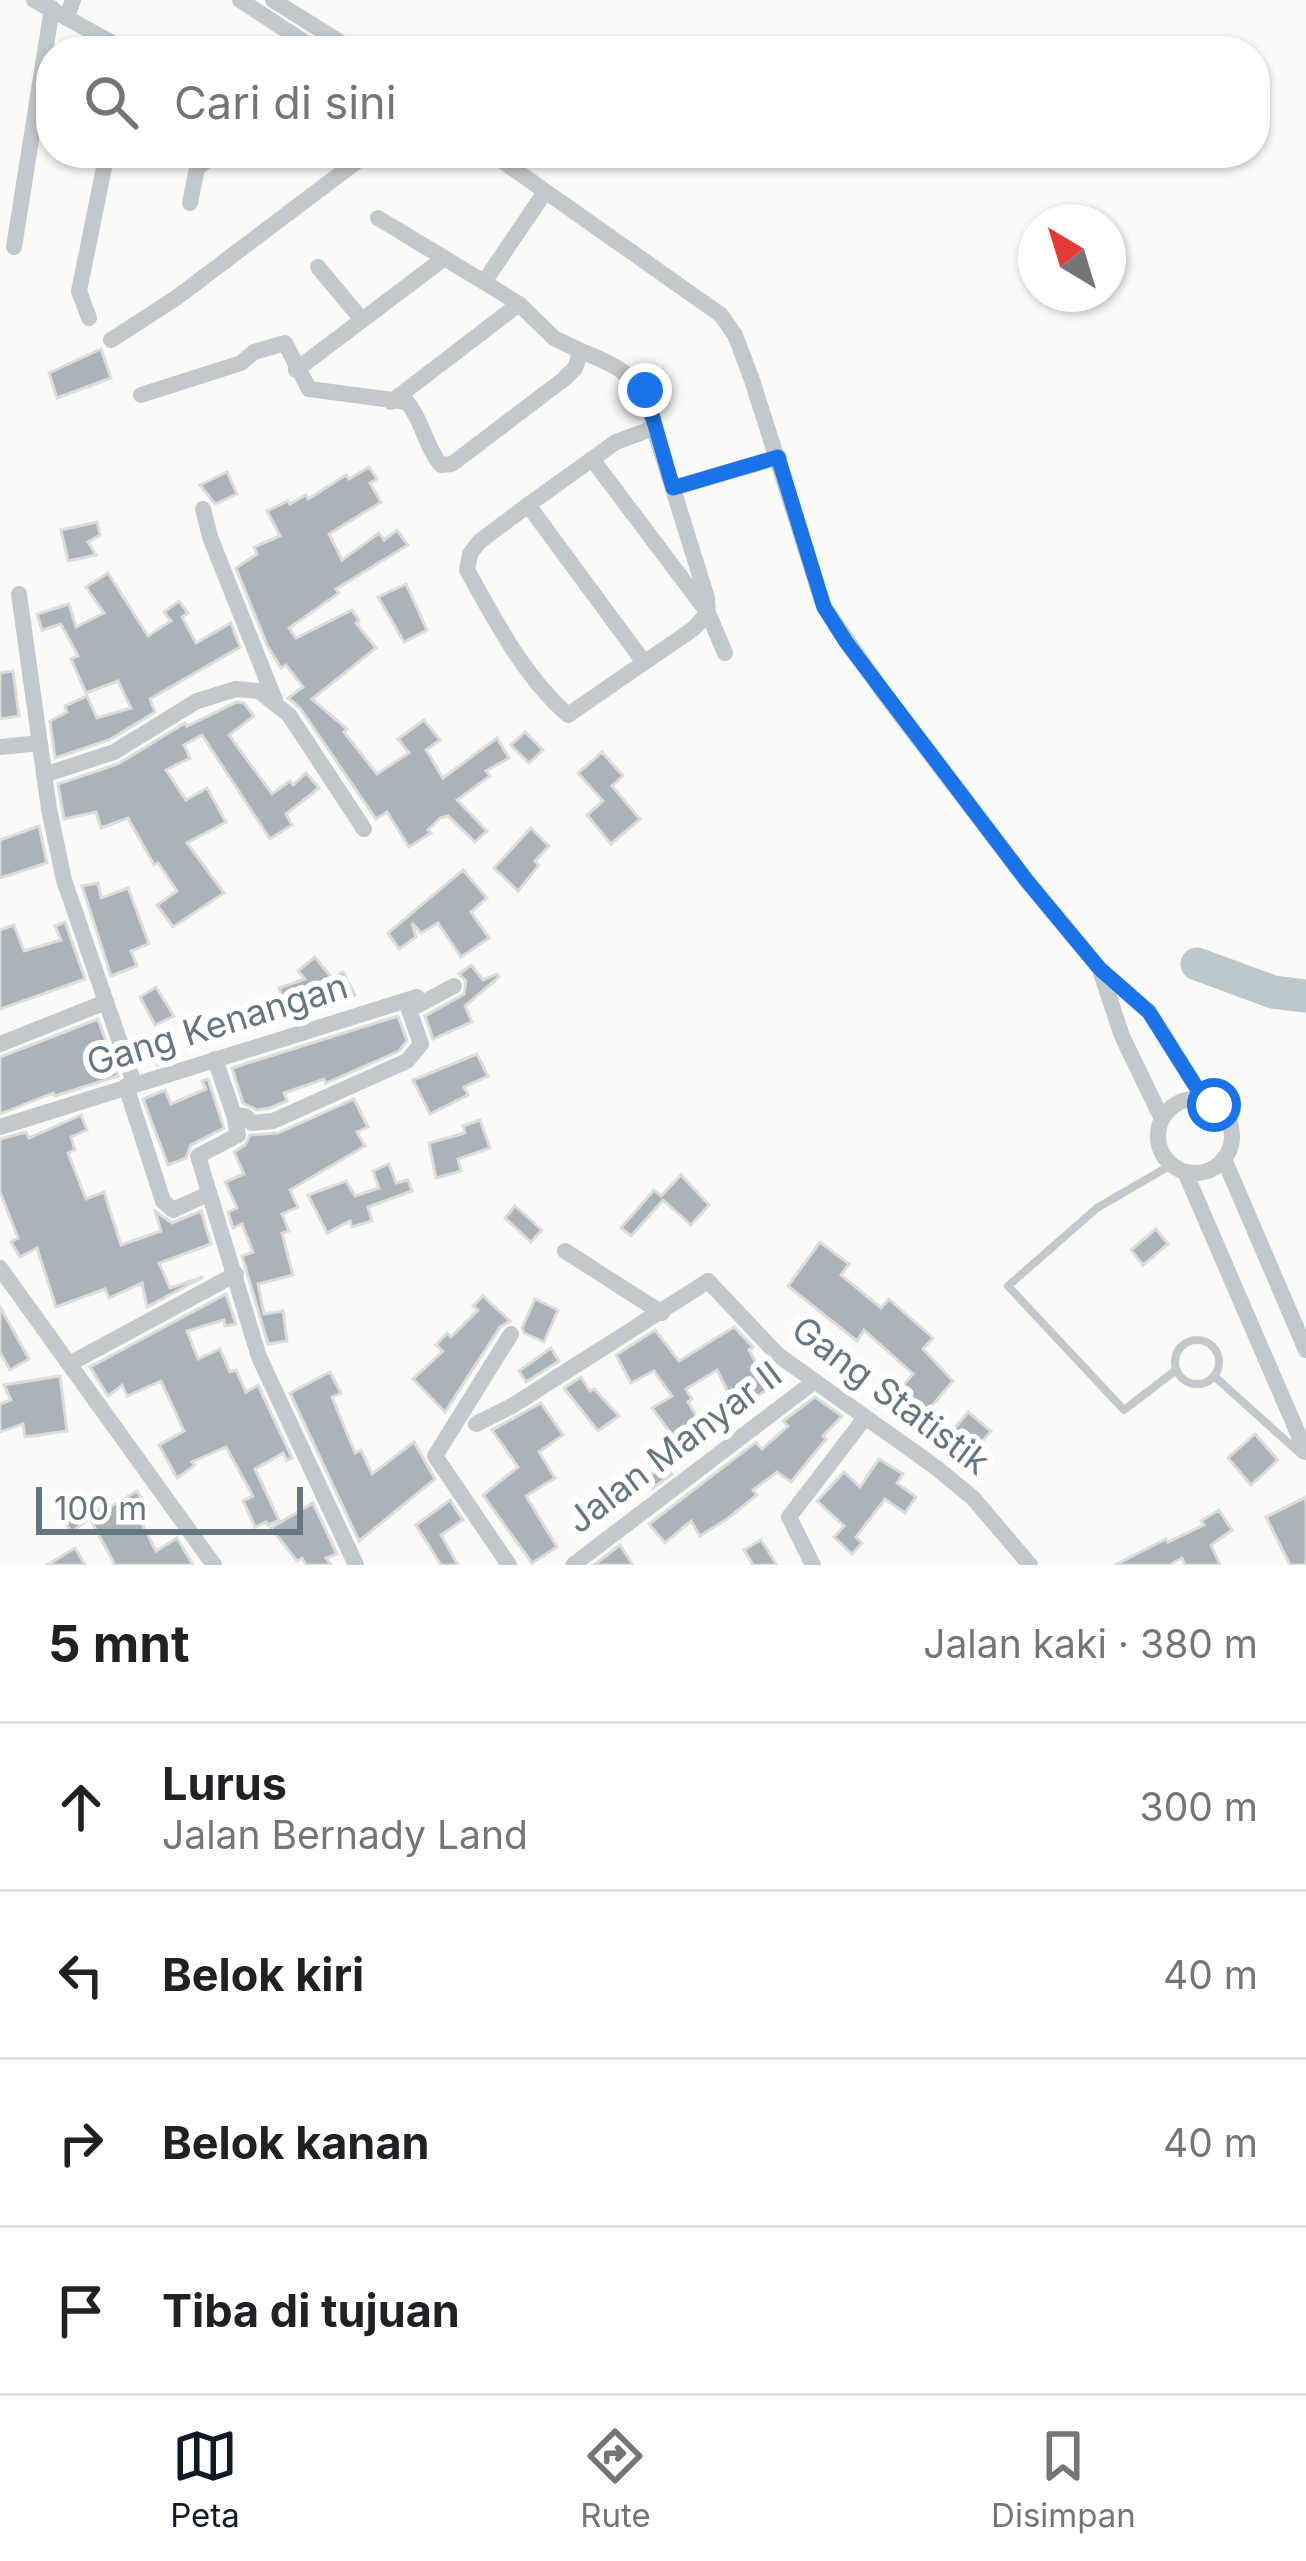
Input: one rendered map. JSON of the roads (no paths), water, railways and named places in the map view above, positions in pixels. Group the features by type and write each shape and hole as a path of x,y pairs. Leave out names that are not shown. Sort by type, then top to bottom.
{"street":[{"path":"34,0 64,8 105,36"},
{"path":"240,0 295,36"},
{"path":"272,0 330,36"},
{"path":"14,247 36,142"},
{"path":"89,318 79,291 104,168"},
{"path":"190,202 196,168"},
{"path":"111,340 154,314 348,168"},
{"path":"512,168 722,314 735,335 778,457 824,607 913,732 1100,969 1149,1012 1205,1101 1222,1111 1232,1130 1224,1160 1306,1350"},
{"path":"484,282 545,192"},
{"path":"378,218 519,304 554,338 607,362 645,390 708,613 568,715 552,702 505,637 467,570 470,554 479,542 616,442 654,428"},
{"path":"296,370 443,259"},
{"path":"318,267 362,320"},
{"path":"390,403 519,304"},
{"path":"141,394 241,363 254,352 285,343 309,389 407,403 426,431 435,459 441,465 452,464 564,379 575,368 581,351"},
{"path":"673,488 778,457"},
{"path":"592,459 708,613 725,653"},
{"path":"528,505 643,661"},
{"path":"203,509 209,537 275,700 305,737 364,829"},
{"path":"19,594 64,880 106,1002 163,1201 172,1210 208,1194"},
{"path":"44,775 114,752 170,715 236,688 259,691 275,700"},
{"path":"0,747 40,743"},
{"path":"1100,969 1122,1036 1162,1119 1159,1146 1178,1168 1306,1455"},
{"name":"Gang Kenangan","path":"0,1127 454,986 409,1010 421,1044 407,1061 272,1121 253,1123 234,1115"},
{"path":"0,1045 106,1002"},
{"path":"215,1059 238,1135 197,1156 259,1357 356,1565"},
{"path":"1162,1119 1184,1101 1205,1101"},
{"path":"1178,1168 1203,1172 1224,1160"},
{"path":"476,1424 662,1313 565,1250"},
{"path":"0,1268 214,1565"},
{"path":"69,1364 236,1274"},
{"name":"Gang Statistik","path":"662,1313 708,1281 778,1355 973,1498 1030,1565"},
{"path":"509,1565 435,1456 512,1334"},
{"name":"Jalan Manyar II","path":"573,1565 815,1381"},
{"path":"813,1565 789,1517 864,1419"}],"lane":[{"path":"1178,1168 1097,1208 1008,1286 1124,1410 1176,1370 1179,1348 1200,1339 1218,1354 1214,1376"},
{"path":"1176,1370 1193,1384 1214,1376"},
{"path":"1214,1376 1277,1436 1306,1455"}],"waterway":[{"path":"1197,964 1273,992 1306,996"}]}
